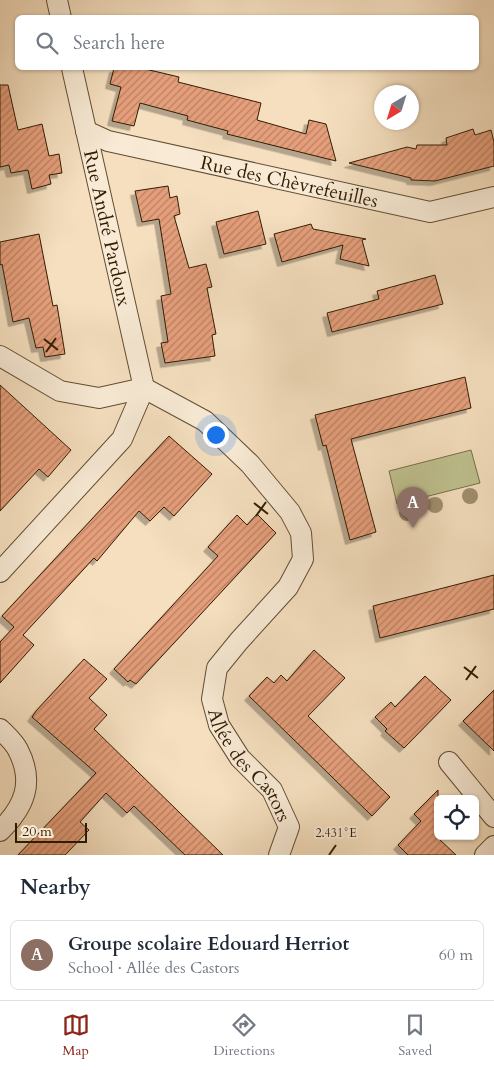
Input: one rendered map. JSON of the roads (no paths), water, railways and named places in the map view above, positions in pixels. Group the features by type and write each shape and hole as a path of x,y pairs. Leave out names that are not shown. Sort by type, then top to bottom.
{"street":[{"path":"57,0 60,15"},
{"name":"Rue André Pardoux","path":"72,70 144,388"},
{"name":"Rue des Chèvrefeuilles","path":"86,131 108,141 430,212 494,197"},
{"path":"0,356 60,391 99,398 144,388"},
{"path":"0,572 122,439 144,388"},
{"name":"Allée des Castors","path":"144,388 205,421 250,464 290,512 301,533 303,558 288,587 238,641 217,668 212,700 219,726 240,758 272,790 289,827 279,855"},
{"path":"0,729 17,748 25,768 26,785 22,802 14,818 0,831"},
{"path":"450,762 494,817"},
{"path":"485,855 494,846"}],"place":[{"name":"Groupe scolaire Edouard Herriot","path":"413,528"}]}
